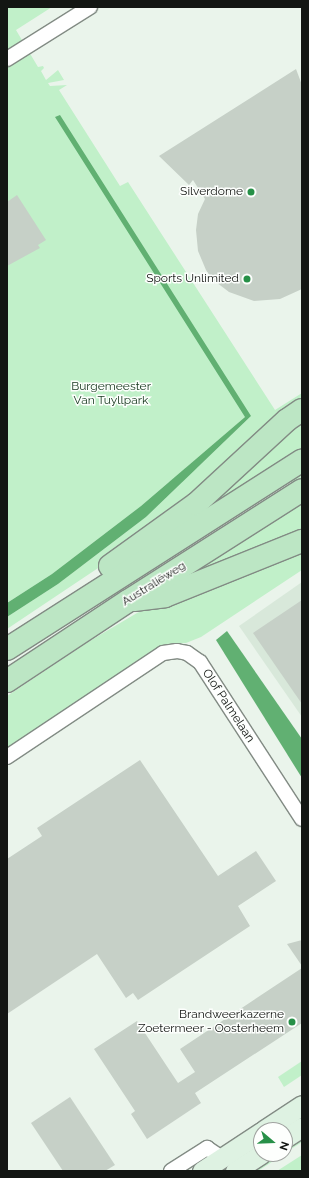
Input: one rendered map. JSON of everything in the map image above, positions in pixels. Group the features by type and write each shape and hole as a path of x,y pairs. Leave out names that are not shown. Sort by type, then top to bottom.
{"main road":[{"path":"53,619 73,593 196,504 287,420 302,410"},
{"name":"Australiëweg","path":"7,649 302,460"},
{"name":"Australiëweg","path":"7,681 128,601 302,490"},
{"path":"128,601 165,596 302,541"}],"street":[{"path":"7,59 90,7"},
{"name":"Olof Palmelaan","path":"7,757 163,653 177,651 187,653 200,662 302,819"},
{"path":"276,1122 302,1105"},
{"path":"293,1133 302,1127"},
{"path":"228,1164 253,1140"},
{"path":"171,1171 207,1148 228,1164"},
{"path":"202,1171 253,1156"}],"shaded area":[{"path":"60,115 251,416 146,517 58,584 7,617 7,603 52,574 141,506 245,417 55,117"},
{"path":"302,582 302,717 239,626"},
{"path":"227,631 302,739 302,778 216,640"}],"green space":[{"name":"Burgemeester Van Tuyllpark","path":"7,7 52,7 16,30 38,67 43,66 44,68 41,71 46,80 58,70 64,80 48,83 50,86 67,85 59,90 120,186 128,182 275,410 302,393 302,403 137,542 7,629 7,617 58,584 146,517 251,416 245,417 141,506 52,574 7,603"},
{"path":"302,415 302,451 162,541"},
{"path":"32,468 302,468 302,482 32,482"},
{"path":"302,499 302,535 161,590"},
{"path":"302,546 302,570 201,637 186,643 166,644 7,748 7,696 88,642 137,613"},
{"path":"302,1061 302,1075 284,1087 278,1077"},
{"path":"302,1132 302,1142 293,1148 293,1138"},
{"path":"302,1155 302,1171 277,1171 293,1162"},
{"path":"256,1162 272,1162 258,1171 242,1171"}],"building":[{"name":"Silverdome","path":"296,69 302,85 302,289 280,299 254,301 229,292 212,279 206,270 198,251 196,230 198,214 205,199 193,180 189,185 159,156"},
{"path":"17,195 46,240 38,245 40,248 7,266 7,202"},
{"path":"302,600 302,704 253,633"},
{"path":"140,760 218,876 256,851 276,881 238,906 250,926 138,1000 133,993 126,998 97,954 7,1014 7,859 42,836 37,828"},
{"path":"302,940 302,966 287,944"},
{"path":"302,968 302,1023 195,1093 201,1103 147,1139 131,1114 135,1111 94,1049 137,1021 178,1083 195,1072 180,1049"},
{"path":"70,1097 115,1165 105,1171 63,1171 31,1123"}],"place":[{"name":"Silverdome","path":"251,192"},
{"name":"Sports Unlimited","path":"247,279"},
{"name":"Brandweerkazerne Zoetermeer - Oosterheem","path":"292,1022"}]}
